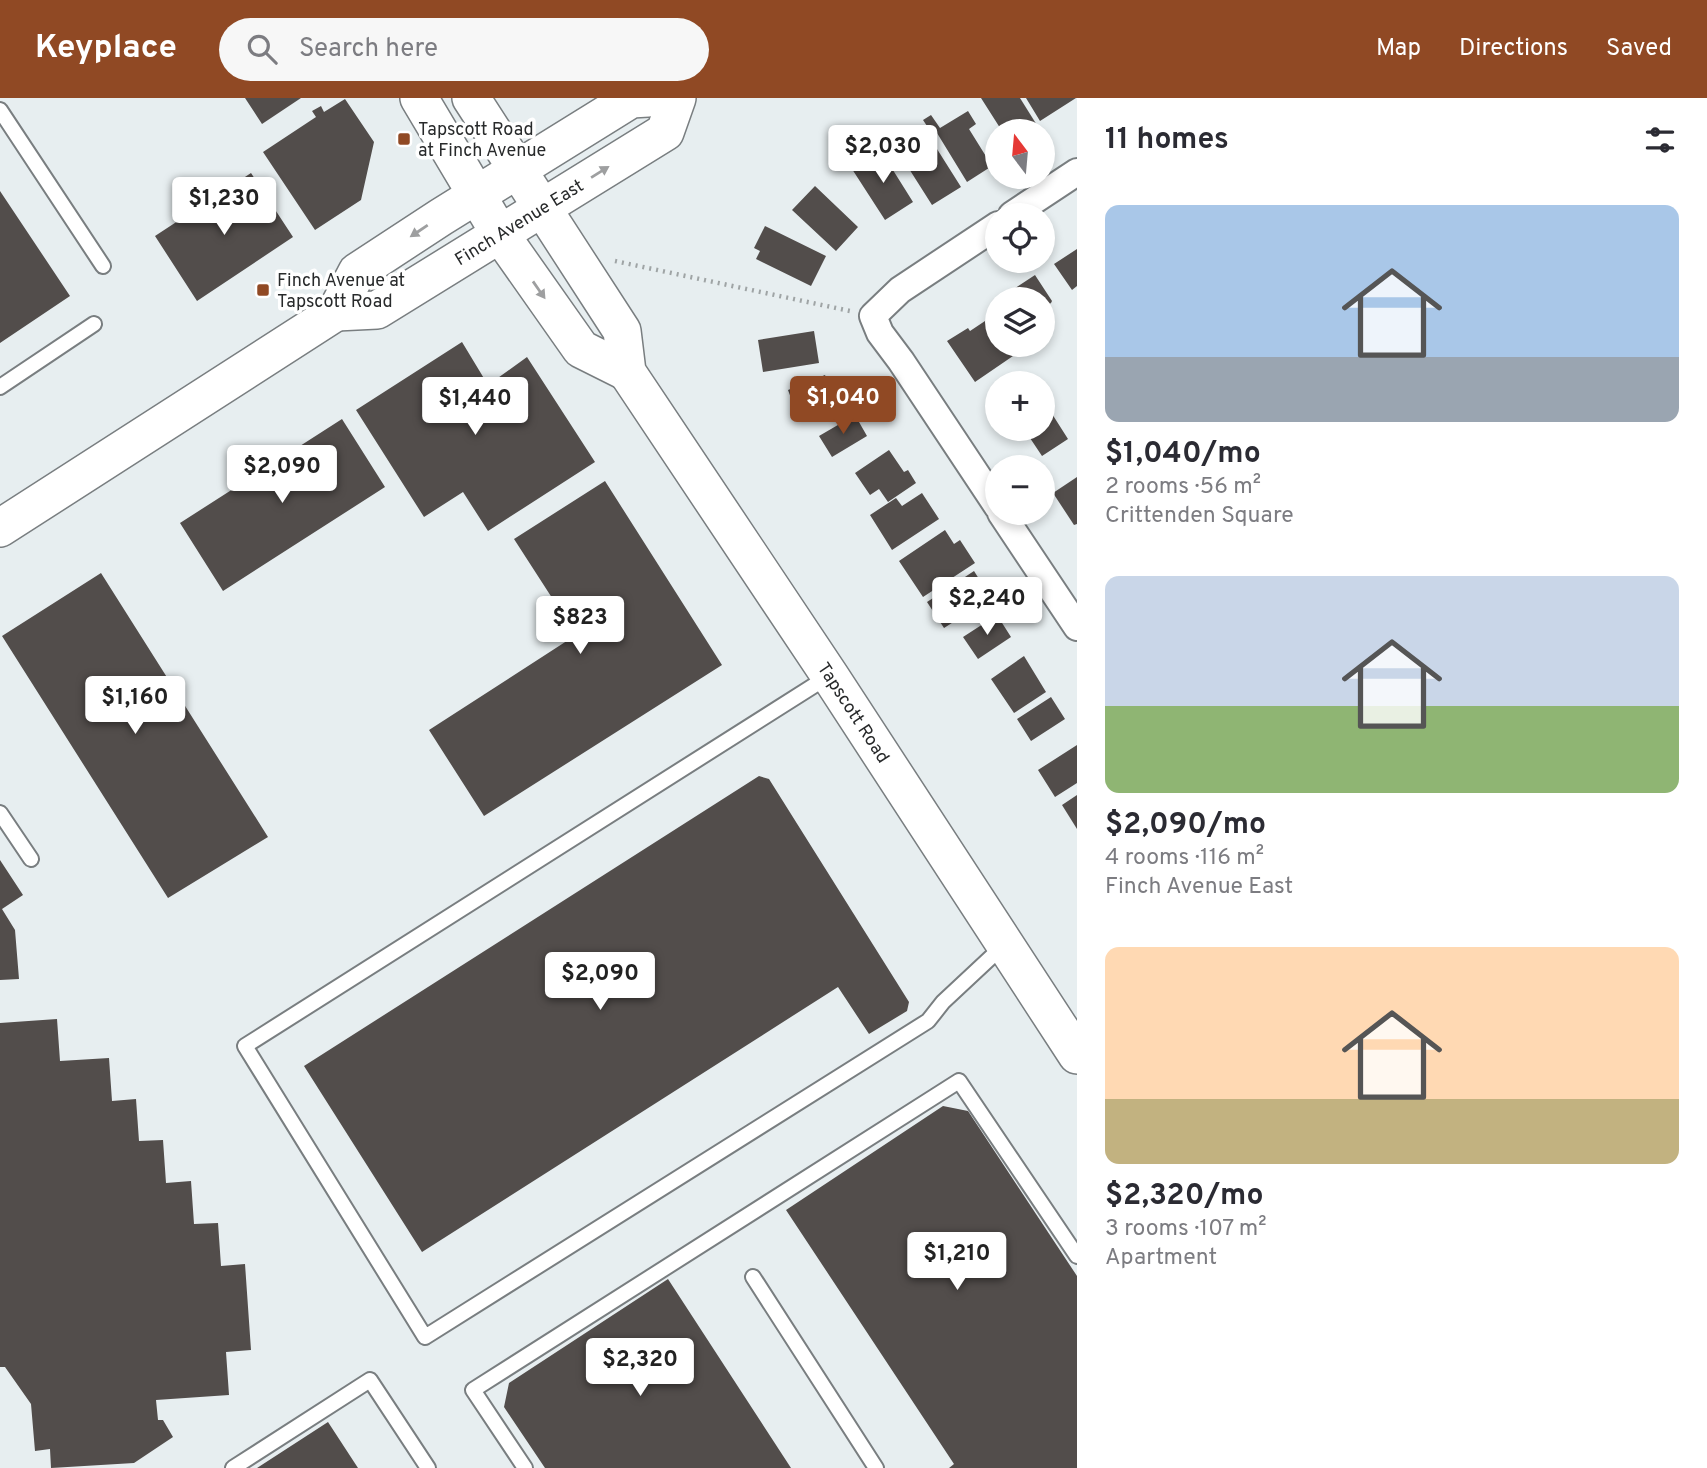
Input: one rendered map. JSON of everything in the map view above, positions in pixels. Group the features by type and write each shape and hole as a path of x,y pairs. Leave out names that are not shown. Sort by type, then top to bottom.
{"street":[{"path":"419,98 500,234 580,349 627,372"},
{"name":"Tapscott Road","path":"471,98 622,331 627,372 830,676 1077,1055"},
{"name":"Finch Avenue East","path":"336,312 357,272 631,99 648,98"},
{"name":"Finch Avenue East","path":"1,524 336,312 377,310 665,132 677,98"},
{"path":"1030,203 1077,172"},
{"path":"985,234 900,290 873,316 880,333 985,487"},
{"path":"1009,525 1077,627"}],"lane":[{"path":"0,110 103,267"},
{"path":"0,387 94,324"},
{"path":"830,676 246,1046 425,1337 928,1021 943,1002 1004,945"},
{"path":"0,813 31,859"},
{"path":"525,1468 473,1390 959,1080 1077,1256"},
{"path":"753,1277 876,1468"},
{"path":"233,1468 370,1380 428,1468"}],"path":[{"path":"573,255 604,259 873,316"}],"building":[{"path":"245,98 301,98 262,124"},
{"path":"981,98 1020,98 1033,119 994,119"},
{"path":"1026,98 1076,98 1043,119 1039,119"},
{"path":"345,99 374,142 361,200 315,230 263,152 316,117 312,111 321,106 324,112"},
{"path":"968,111 976,124 969,129 985,155 985,170 967,182 937,133 933,135 923,120 931,115 940,128"},
{"path":"925,130 961,187 932,205 899,153 906,148 903,143"},
{"path":"881,151 913,202 885,220 852,169"},
{"path":"251,173 293,237 197,301 155,236"},
{"path":"815,186 858,227 836,251 792,210"},
{"path":"0,191 70,296 0,343"},
{"path":"765,226 826,256 811,286 756,259 760,251 754,248"},
{"path":"1077,249 1077,286 1072,290 1055,265"},
{"path":"1035,275 1043,287 1017,287"},
{"path":"985,321 985,357 1012,357 991,371 985,371 985,375 975,382 947,341 968,328 970,331"},
{"path":"814,331 819,363 763,372 758,340"},
{"path":"462,342 488,385 527,357 595,462 488,531 463,492 424,517 356,410"},
{"path":"825,375 835,399 797,414 788,390"},
{"path":"855,415 867,436 832,457 819,436"},
{"path":"342,419 385,487 223,591 180,523"},
{"path":"1055,419 1068,439 1041,455 1032,441 1055,441"},
{"path":"889,450 904,472 908,470 916,483 888,502 879,489 870,495 855,473"},
{"path":"1077,477 1077,524 1074,525 1055,496 1055,492"},
{"path":"605,481 722,665 484,816 429,730 576,635 514,539"},
{"path":"922,493 939,519 892,550 870,515 896,498 902,506"},
{"path":"945,530 954,544 960,540 975,563 923,597 899,561"},
{"path":"974,571 991,598 944,628 927,602"},
{"path":"101,573 268,837 168,898 2,636"},
{"path":"997,615 1011,637 978,659 963,637"},
{"path":"1024,656 1046,692 1014,713 991,679"},
{"path":"1051,697 1065,719 1031,741 1017,719"},
{"path":"1077,745 1077,783 1055,797 1038,770"},
{"path":"759,776 769,779 909,1002 907,1011 869,1034 838,987 422,1252 304,1066"},
{"path":"1077,795 1077,829 1062,805"},
{"path":"0,860 23,895 2,909 15,930 19,979 0,980"},
{"path":"57,1019 60,1061 109,1058 112,1101 136,1099 139,1141 163,1140 166,1183 191,1181 194,1224 218,1223 221,1266 245,1264 251,1350 226,1352 229,1395 156,1400 158,1420 163,1420 173,1437 134,1463 51,1468 50,1449 35,1451 31,1404 5,1367 0,1367 0,1023"},
{"path":"943,1106 968,1111 1077,1276 1077,1468 949,1468 954,1464 786,1210"},
{"path":"668,1279 791,1468 545,1468 504,1407 509,1383"},
{"path":"328,1422 358,1468 257,1468"}],"place":[{"name":"Tapscott Road at Finch Avenue","path":"404,139"},
{"name":"Finch Avenue at Tapscott Road","path":"263,290"}]}
